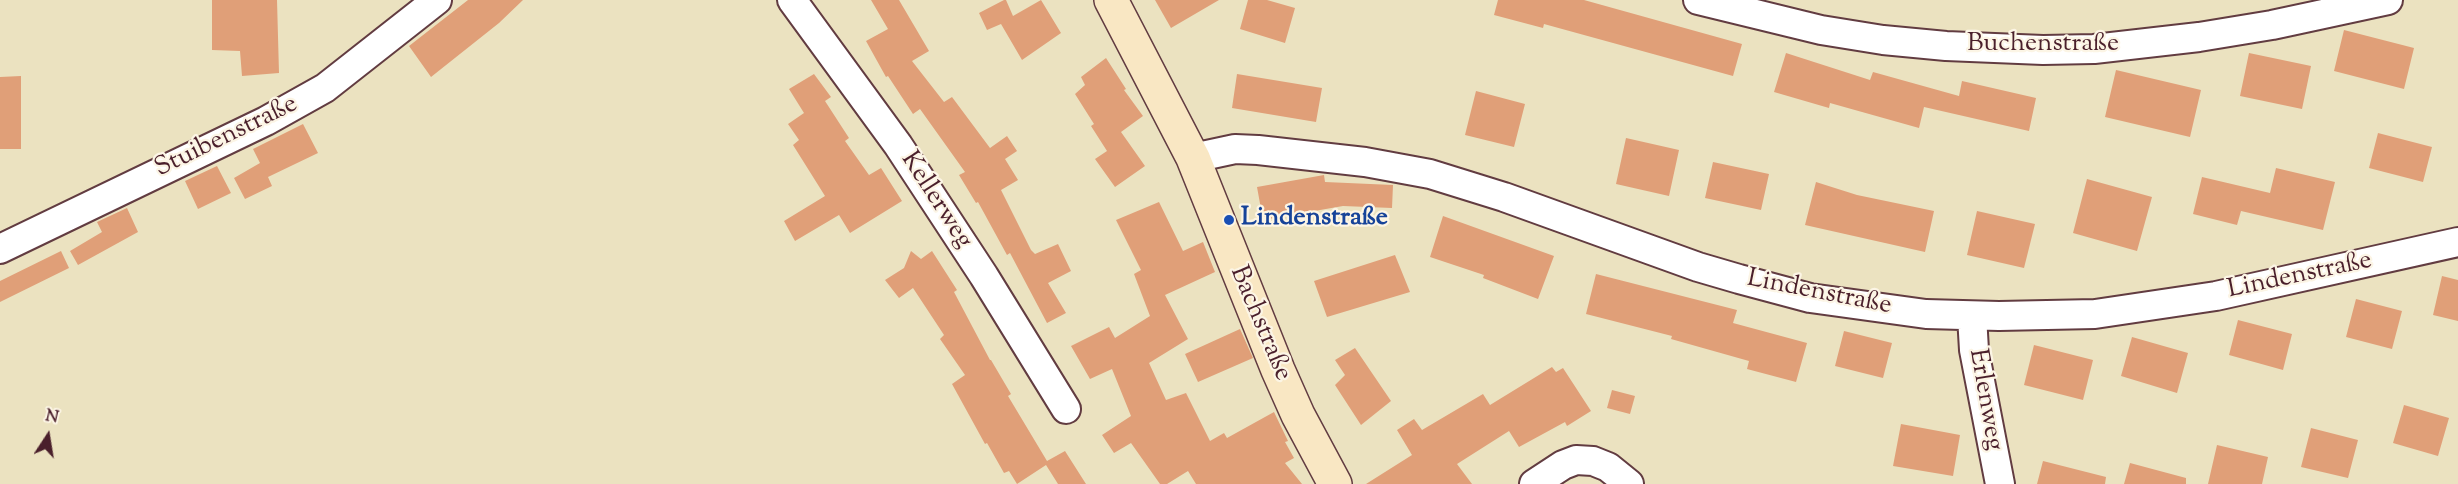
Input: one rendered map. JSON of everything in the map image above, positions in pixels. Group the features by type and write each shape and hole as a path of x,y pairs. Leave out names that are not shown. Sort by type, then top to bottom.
{"street":[{"name":"Stuibenstraße","path":"0,249 266,121 325,88 437,0"},
{"name":"Kellerweg","path":"792,0 898,145 984,276 1066,409"},
{"name":"Bachstraße","path":"1110,0 1193,158 1278,370 1298,415 1335,484"},
{"name":"Buchenstraße","path":"1698,0 1821,30 1883,40 1946,46 2053,50 2094,49 2199,37 2272,25 2388,0"},
{"name":"Lindenstraße","path":"1193,158 1235,149 1258,150 1365,162 1430,174 1532,206 1698,267 1802,296 1872,308 1971,316 2096,314 2158,305 2216,296 2458,242"},
{"name":"Erlenweg","path":"1971,316 1974,350 2000,484"},
{"path":"1534,484 1563,465 1576,460 1593,461 1608,467 1629,484"}],"building":[{"path":"212,0 277,0 279,73 242,76 240,51 212,50"},
{"path":"468,0 523,0 499,23 431,77 409,46"},
{"path":"871,0 899,0 929,51 912,61 944,102 952,97 990,148 1007,136 1017,151 1005,159 1018,180 1001,190 1035,254 1058,244 1071,271 1048,283 1066,313 1047,323 1010,253 1007,255 978,202 976,203 959,175 965,172 920,109 913,114 888,76 886,77 866,41 888,29"},
{"path":"1004,0 1013,16 1041,0 1061,33 1022,60 1001,24 987,30 979,13"},
{"path":"1155,0 1219,0 1171,28"},
{"path":"1248,0 1267,0 1295,8 1285,43 1240,29"},
{"path":"1498,0 1584,0 1742,44 1733,76 1544,24 1543,28 1494,15"},
{"path":"2344,30 2414,48 2404,89 2334,71"},
{"path":"1786,53 1870,80 1873,72 1959,96 1962,81 2036,98 2029,131 1924,107 1919,128 1830,103 1829,108 1774,92"},
{"path":"2249,53 2311,66 2302,109 2240,96"},
{"path":"1106,58 1126,89 1124,90 1143,116 1121,132 1145,166 1115,187 1095,159 1107,151 1091,126 1094,124 1075,94 1085,85 1081,77"},
{"path":"2116,70 2201,90 2190,137 2105,117"},
{"path":"814,74 831,97 825,101 849,138 845,141 869,175 881,168 902,201 850,233 839,215 795,241 784,221 825,196 793,145 799,140 788,124 804,113 789,89"},
{"path":"1237,74 1322,88 1316,122 1232,108"},
{"path":"21,76 21,149 0,149 0,77"},
{"path":"1476,91 1525,104 1514,147 1465,135"},
{"path":"303,124 318,153 268,177 272,186 245,199 234,178 260,163 253,149"},
{"path":"2378,133 2432,147 2423,182 2369,168"},
{"path":"1626,138 1679,150 1669,196 1616,184"},
{"path":"1713,162 1769,174 1761,210 1705,198"},
{"path":"217,166 231,193 198,209 185,181"},
{"path":"2276,168 2335,182 2323,230 2241,211 2237,225 2193,214 2202,177 2270,193"},
{"path":"1324,175 1325,182 1393,185 1392,208 1343,206 1263,220 1257,187"},
{"path":"2087,179 2152,197 2137,251 2073,233"},
{"path":"1816,182 1857,195 1934,211 1925,252 1805,225"},
{"path":"1159,202 1183,251 1203,242 1215,272 1165,295 1188,339 1149,363 1166,400 1186,393 1210,441 1224,433 1227,438 1274,412 1288,441 1285,442 1294,458 1285,463 1302,484 1196,484 1188,471 1167,484 1160,484 1131,443 1114,453 1102,435 1131,416 1112,369 1090,379 1071,346 1109,327 1115,338 1150,316 1134,274 1141,270 1116,220"},
{"path":"127,208 138,232 78,265 70,251 102,232 97,222"},
{"path":"1977,211 2035,224 2024,268 1967,255"},
{"path":"1443,216 1554,256 1538,299 1483,278 1484,275 1430,257"},
{"path":"61,251 69,268 0,302 0,281"},
{"path":"911,251 921,259 932,251 957,290 954,292 1011,394 1008,396 1047,461 1065,451 1086,484 1058,484 1046,465 1017,484 1009,471 1004,473 952,384 965,375 940,339 944,335 913,288 899,298 885,280 904,268"},
{"path":"1395,255 1410,292 1327,317 1314,281"},
{"path":"1596,274 1737,310 1733,323 1807,343 1796,382 1747,369 1749,361 1671,339 1672,336 1586,314"},
{"path":"2442,276 2458,280 2458,321 2433,315"},
{"path":"2356,299 2402,311 2392,349 2346,337"},
{"path":"2238,320 2292,334 2283,370 2229,355"},
{"path":"1240,329 1253,358 1198,382 1185,354"},
{"path":"1844,331 1892,343 1883,378 1835,366"},
{"path":"2132,337 2188,353 2177,393 2121,376"},
{"path":"2034,345 2093,360 2083,400 2024,385"},
{"path":"1355,348 1391,401 1361,425 1335,385 1345,375 1335,360"},
{"path":"1552,367 1556,372 1563,368 1591,411 1567,426 1565,422 1519,447 1509,431 1457,464 1472,484 1366,484 1412,455 1397,430 1414,419 1422,430 1483,394 1490,405"},
{"path":"1612,390 1635,396 1630,414 1607,408"},
{"path":"2404,405 2449,418 2438,456 2393,443"},
{"path":"1901,424 1960,435 1953,476 1893,466"},
{"path":"2311,428 2358,440 2348,478 2301,467"},
{"path":"2217,445 2268,457 2262,484 2208,484"},
{"path":"2043,461 2106,477 2105,484 2037,484"},
{"path":"2130,463 2186,478 2186,484 2124,484"}],"place":[{"name":"Lindenstraße","path":"1229,220"}]}
